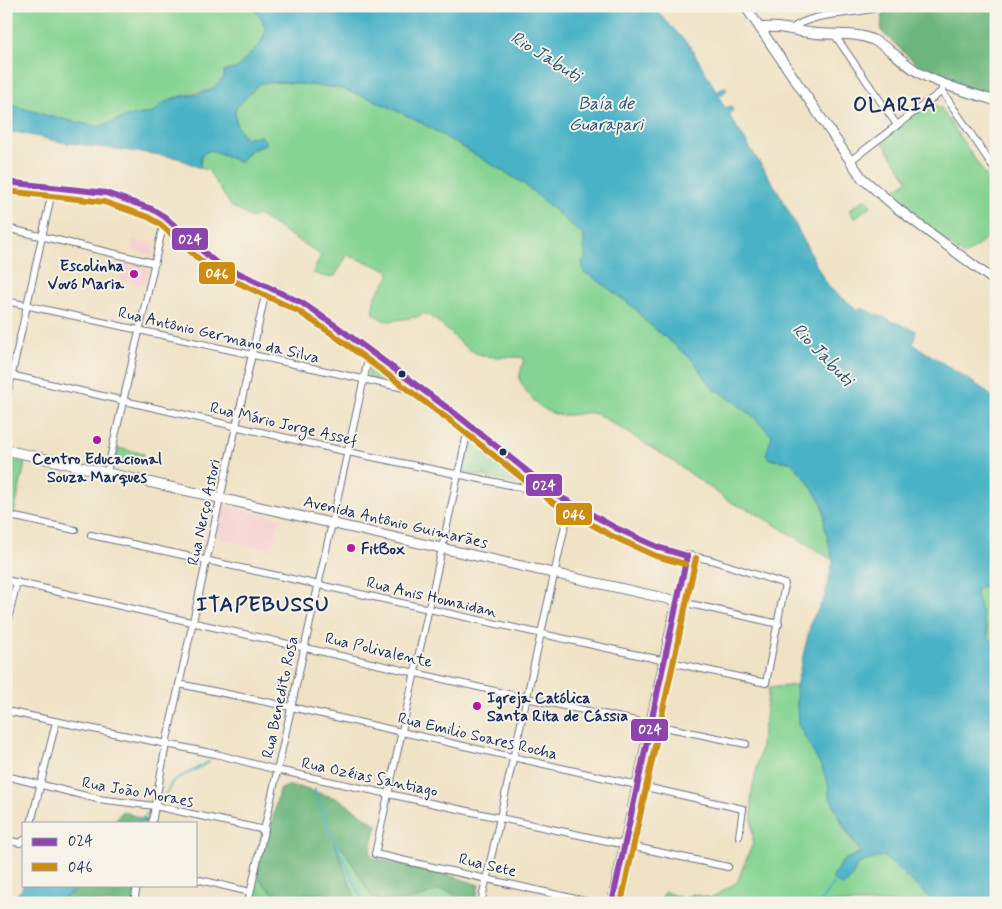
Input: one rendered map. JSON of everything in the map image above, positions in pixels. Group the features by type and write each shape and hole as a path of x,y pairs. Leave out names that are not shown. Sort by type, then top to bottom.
{"street":[{"path":"745,6 850,161 871,187 996,282"},
{"path":"791,29 799,23 816,18 884,6"},
{"path":"760,28 772,26 818,34 857,35 872,39 942,88 996,101"},
{"path":"834,34 897,125"},
{"path":"850,161 942,88"},
{"path":"942,88 996,171"},
{"path":"6,182 106,193 152,209 165,217 215,262 302,303 370,351 570,503 616,528 660,548 687,556 711,560 785,584 779,624"},
{"path":"6,401 9,375 27,306 53,187"},
{"path":"107,472 165,217"},
{"path":"6,228 154,263"},
{"name":"Rua Nerço Astori","path":"152,822 166,744 267,286"},
{"name":"Rua Antônio Germano da Silva","path":"6,301 426,393"},
{"name":"Rua Benedito Rosa","path":"248,903 370,351"},
{"name":"Rua Mário Jorge Assef","path":"9,375 348,452 557,495"},
{"path":"388,794 469,425"},
{"name":"Avenida Antônio Guimarães","path":"6,450 779,624"},
{"path":"481,903 570,503"},
{"path":"6,515 75,530"},
{"name":"Rua Anis Homaidan","path":"91,535 540,635 766,683 779,624"},
{"path":"612,903 687,556"},
{"name":"Rua Polivalente","path":"6,580 304,646 526,698 746,744"},
{"path":"6,628 17,582"},
{"name":"Rua Emilio Soares Rocha","path":"179,684 291,707 743,809 739,836"},
{"name":"Rua Ozéias Santiago","path":"6,711 220,755 278,770 728,867"},
{"path":"31,822 56,722"},
{"name":"Rua João Moraes","path":"6,776 98,799 155,806 265,830"},
{"name":"Rua Sete","path":"388,794 375,854 594,903"},
{"path":"6,840 22,842"},
{"path":"198,879 250,892"},
{"path":"134,903 137,886"}],"shaded area":[{"path":"133,240 154,244 152,255 131,251"},
{"name":"Escolinha Vovó Maria","path":"124,262 149,267 145,286 120,280"},
{"path":"224,506 280,518 272,550 217,538"}],"green space":[{"path":"6,6 251,6 261,17 266,30 261,43 237,68 210,90 173,98 154,113 133,115 99,127 45,115 6,103"},
{"path":"890,6 996,6 996,98 924,71 881,31 882,16"},
{"path":"282,82 338,88 372,99 420,122 523,183 584,236 584,273 592,276 636,309 642,318 694,361 715,391 721,392 753,416 772,436 772,460 790,462 804,476 822,503 833,560 752,511 730,502 673,461 601,416 589,413 561,415 546,410 534,400 519,379 524,358 492,357 474,352 437,321 423,313 421,316 390,321 383,320 374,314 373,307 377,293 389,276 388,270 347,255 335,276 325,277 313,273 321,255 258,215 252,218 231,206 208,170 200,168 201,155 210,150 240,162 249,151 262,146 251,136 245,138 236,124 235,109 260,83"},
{"path":"927,103 940,107 996,191 996,232 964,256 887,196 908,180 882,141"},
{"path":"866,198 871,206 854,218 849,210"},
{"path":"372,357 405,385 367,378"},
{"path":"473,438 531,486 463,472"},
{"path":"118,448 144,454 142,464 116,458"},
{"path":"6,459 25,463 14,514 6,513"},
{"path":"984,586 996,599 996,665 995,645 989,638 976,594 978,588"},
{"path":"796,685 829,786 832,802 846,831 861,852 843,861 837,867 850,880 858,864 883,855 936,903 659,903 665,892 684,899 692,894 711,898 737,882 753,843 751,795 760,753 769,688"},
{"path":"288,786 299,787 339,799 377,825 370,853 373,858 456,877 479,885 475,903 466,901 444,890 437,890 418,898 398,901 384,901 373,898 344,850 334,842 357,903 327,903 324,892 307,895 282,895 272,892 256,873 272,822 279,790"},
{"path":"122,811 148,821 148,822 114,822"},
{"path":"334,841 344,850 373,898 378,901 407,900 439,890 447,891 465,903 357,903"},
{"path":"256,872 270,886 286,894 305,895 324,892 327,903 250,903"},
{"path":"82,886 137,886 134,903 56,903"}],"water":[{"name":"Baía de Guarapari","path":"251,6 652,6 690,46 717,92 725,86 727,90 719,97 725,108 731,106 733,111 729,115 779,193 823,278 832,290 858,310 861,308 916,331 913,344 983,389 996,400 996,599 984,586 978,588 976,594 989,638 995,645 996,903 936,903 883,856 858,864 850,880 843,886 833,880 832,877 843,861 861,852 846,830 829,795 829,786 822,768 798,724 796,686 811,622 825,596 833,561 824,523 825,514 822,503 804,476 790,462 769,459 766,455 772,436 753,416 721,392 715,391 694,361 642,318 636,309 592,276 584,273 582,262 586,258 584,236 523,183 420,122 372,99 338,88 282,82 260,83 235,109 236,124 244,138 261,136 267,143 249,151 240,162 210,150 201,155 200,168 178,158 161,155 61,142 16,132 6,136 6,103 45,115 98,127 133,115 154,113 165,102 172,99 209,91 224,78 224,71 237,68 261,43 266,30 261,17"},
{"path":"23,886 82,886 56,903 8,903"}],"waterway":[{"path":"159,800 165,796 173,781 209,762"},
{"path":"315,789 326,822 364,903"},
{"path":"134,822 143,818 152,810"},
{"path":"820,903 836,880"}],"transit line":[{"name":"024","path":"6,182 106,193 152,209 165,217 215,262 302,303 336,326 457,415 557,495 616,528 660,548 687,556"},
{"name":"046","path":"6,191 104,202 148,217 160,224 211,270 298,311 331,333 452,422 552,502 612,536 656,556 685,564"},
{"name":"024","path":"612,903 687,556"},
{"name":"046","path":"621,903 696,558"}],"place":[{"name":"Escolinha Vovó Maria","path":"134,274"},
{"name":"Centro Educacional Souza Marques","path":"97,440"},
{"name":"FitBox","path":"351,548"},
{"name":"Igreja Católica Santa Rita de Cássia","path":"477,706"}],"district":[{"name":"OLARIA","path":"895,104"},
{"name":"ITAPEBUSSU","path":"263,604"}],"water label":[{"name":"Rio Jabuti","path":"546,56"},
{"name":"Rio Jabuti","path":"823,354"}]}
